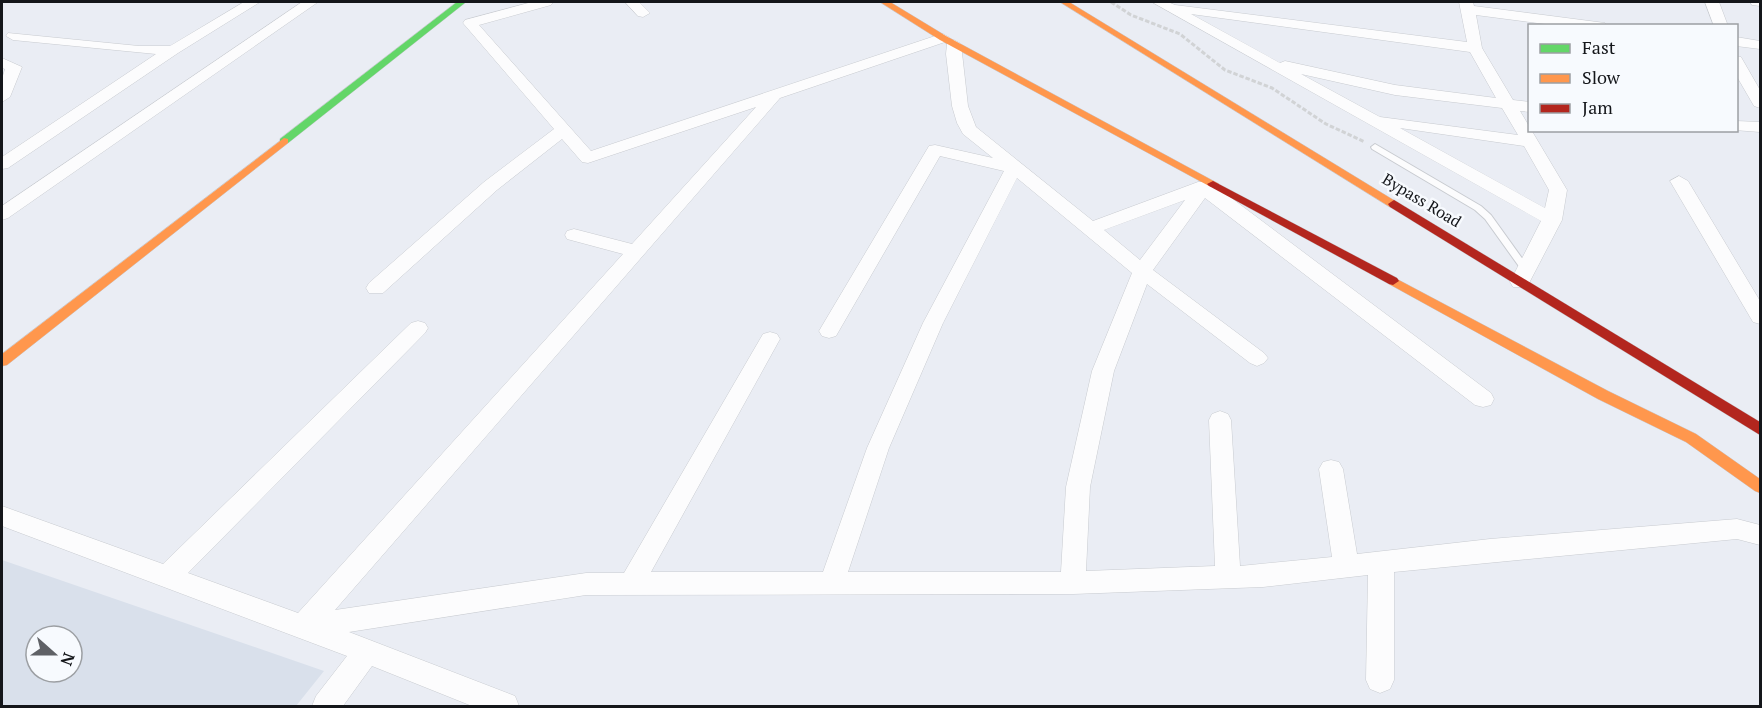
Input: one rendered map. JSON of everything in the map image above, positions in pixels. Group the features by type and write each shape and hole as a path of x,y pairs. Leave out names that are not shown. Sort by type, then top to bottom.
{"street":[{"path":"2,165 173,50 253,2"},
{"path":"2,214 311,2"},
{"path":"2,361 462,2"},
{"path":"546,2 470,23 588,158 949,41"},
{"path":"632,2 643,13"},
{"path":"884,2 1206,185 1603,395 1691,438 1761,487"},
{"name":"Bypass Road","path":"1064,2 1451,237 1523,276 1761,429"},
{"path":"1712,2 1720,24"},
{"path":"1163,4 1553,220"},
{"path":"1163,4 1476,48"},
{"path":"1523,276 1553,220 1558,190 1506,104 1476,48 1467,6 1587,24"},
{"path":"13,36 106,47 173,50"},
{"path":"949,41 957,81 958,111 969,130 1142,271 1257,358"},
{"path":"1738,41 1761,45"},
{"path":"1738,62 1761,103"},
{"path":"2,63 14,67 2,97"},
{"path":"1272,65 1308,69 1395,90 1528,107"},
{"path":"303,627 774,96"},
{"path":"1370,119 1529,142"},
{"path":"1738,126 1761,127"},
{"path":"376,288 484,190 564,130"},
{"path":"829,331 935,150 1014,168"},
{"path":"831,585 878,448 933,322 1014,168"},
{"path":"1679,182 1761,317"},
{"path":"1090,229 1206,185"},
{"path":"1073,583 1078,487 1103,371 1142,271 1206,185"},
{"path":"1206,185 1483,399"},
{"path":"574,235 636,251"},
{"path":"167,577 418,328"},
{"path":"631,584 770,339"},
{"path":"1220,420 1228,578"},
{"path":"1331,469 1346,567"},
{"path":"2,516 367,651 505,706"},
{"path":"303,627 586,584 1073,583 1228,578 1490,550 1737,529 1761,535"},
{"path":"1380,680 1381,562"},
{"path":"326,706 367,651"}],"lane":[{"path":"1375,147 1478,208 1488,217 1523,276"}],"path":[{"path":"1111,2 1131,15 1180,34 1225,70 1272,88 1326,124 1375,147"}],"shaded area":[{"path":"2,560 324,671 296,706 2,706"}],"traffic: fast":[{"path":"284,141 462,2"}],"traffic: slow":[{"path":"884,2 943,38 1213,184"},
{"path":"1064,2 1394,204"},
{"path":"2,361 284,141"},
{"path":"1393,281 1603,395 1691,438 1760,487"}],"traffic: jam":[{"path":"1213,184 1393,281"},
{"path":"1394,204 1760,429"}]}
